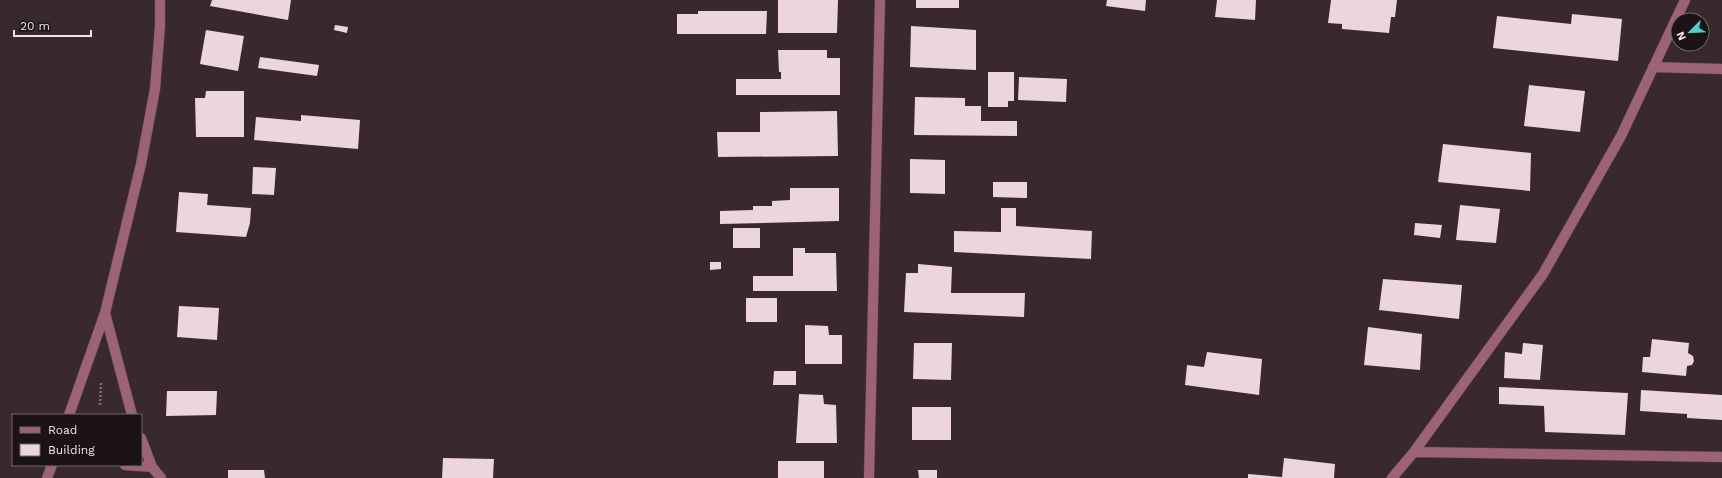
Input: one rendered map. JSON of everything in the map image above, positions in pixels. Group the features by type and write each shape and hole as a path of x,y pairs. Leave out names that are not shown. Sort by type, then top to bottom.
{"street":[{"path":"69,414 105,313 141,164 155,89 160,26 160,0"},
{"path":"869,478 880,0"},
{"path":"1392,478 1414,452 1542,274 1621,136 1685,0"},
{"path":"1653,67 1722,69"},
{"path":"105,313 132,414"},
{"path":"142,441 152,467 160,478"},
{"path":"1414,452 1722,457"},
{"path":"46,478 52,466"},
{"path":"138,466 152,467"}],"building":[{"path":"212,0 291,0 288,20 210,6"},
{"path":"778,0 838,0 837,33 778,33"},
{"path":"916,0 959,0 959,8 916,8"},
{"path":"1107,0 1146,0 1145,11 1106,6"},
{"path":"1217,0 1256,0 1255,20 1215,17"},
{"path":"1331,0 1397,0 1395,17 1391,17 1389,33 1342,29 1342,24 1328,23"},
{"path":"698,11 767,11 766,34 677,34 677,14 698,14"},
{"path":"1572,14 1622,19 1618,61 1493,48 1497,16 1571,24"},
{"path":"335,25 348,27 347,33 334,30"},
{"path":"911,26 976,30 976,70 910,67"},
{"path":"206,30 244,36 238,71 200,64"},
{"path":"778,50 827,50 827,58 840,58 840,95 736,95 736,79 781,79 781,72 779,72"},
{"path":"260,57 319,65 317,76 258,68"},
{"path":"988,72 1014,72 1014,101 1008,101 1008,107 988,107"},
{"path":"1019,77 1067,79 1066,102 1018,100"},
{"path":"1529,85 1585,91 1580,132 1524,126"},
{"path":"206,91 244,91 244,137 196,137 195,98 205,98"},
{"path":"915,97 965,98 965,106 981,106 981,121 1017,121 1017,136 914,135"},
{"path":"837,111 838,156 718,157 717,132 760,132 760,112"},
{"path":"301,115 360,120 358,149 254,140 256,117 301,121"},
{"path":"1443,144 1531,153 1530,191 1438,182"},
{"path":"910,159 945,160 945,194 910,193"},
{"path":"253,167 276,168 274,195 252,194"},
{"path":"993,182 1027,182 1027,198 993,197"},
{"path":"790,188 839,188 839,221 720,224 720,211 753,210 753,206 772,206 772,201 790,200"},
{"path":"179,192 208,194 207,205 251,208 250,223 246,237 176,232"},
{"path":"1460,205 1500,209 1496,243 1456,240"},
{"path":"1001,208 1016,208 1016,226 1092,231 1091,259 954,252 954,231 1001,232"},
{"path":"1415,223 1442,225 1440,238 1414,235"},
{"path":"733,228 760,228 760,248 733,248"},
{"path":"793,248 805,248 805,253 836,253 837,291 753,291 753,276 793,276"},
{"path":"710,262 721,262 721,269 710,270"},
{"path":"918,264 952,267 951,293 1025,293 1024,317 904,312 906,273 918,273"},
{"path":"1383,279 1462,285 1459,319 1379,310"},
{"path":"746,298 777,298 777,322 746,322"},
{"path":"179,306 219,308 217,340 177,337"},
{"path":"805,325 828,326 829,335 842,335 842,364 805,364"},
{"path":"1368,327 1422,334 1420,370 1364,365"},
{"path":"1652,339 1689,343 1688,353 1693,356 1694,361 1692,365 1687,366 1686,376 1642,372 1643,357 1650,357"},
{"path":"914,343 952,343 951,380 913,379"},
{"path":"1523,343 1543,345 1540,380 1504,378 1505,352 1522,354"},
{"path":"1207,352 1262,359 1259,395 1185,385 1187,365 1204,367"},
{"path":"774,371 796,371 796,385 773,385"},
{"path":"1499,387 1628,393 1625,435 1545,432 1544,406 1499,404"},
{"path":"1641,390 1722,395 1722,420 1687,418 1687,414 1640,411"},
{"path":"167,391 217,391 216,415 166,416"},
{"path":"799,394 823,395 824,404 836,405 837,443 796,443"},
{"path":"912,407 951,407 951,440 912,440"},
{"path":"443,458 494,459 493,478 442,478"},
{"path":"1284,458 1335,464 1334,478 1248,478 1248,474 1282,477"},
{"path":"778,461 824,461 824,478 778,478"},
{"path":"228,470 264,470 265,478 228,478"},
{"path":"918,470 937,470 937,478 919,478"}]}
